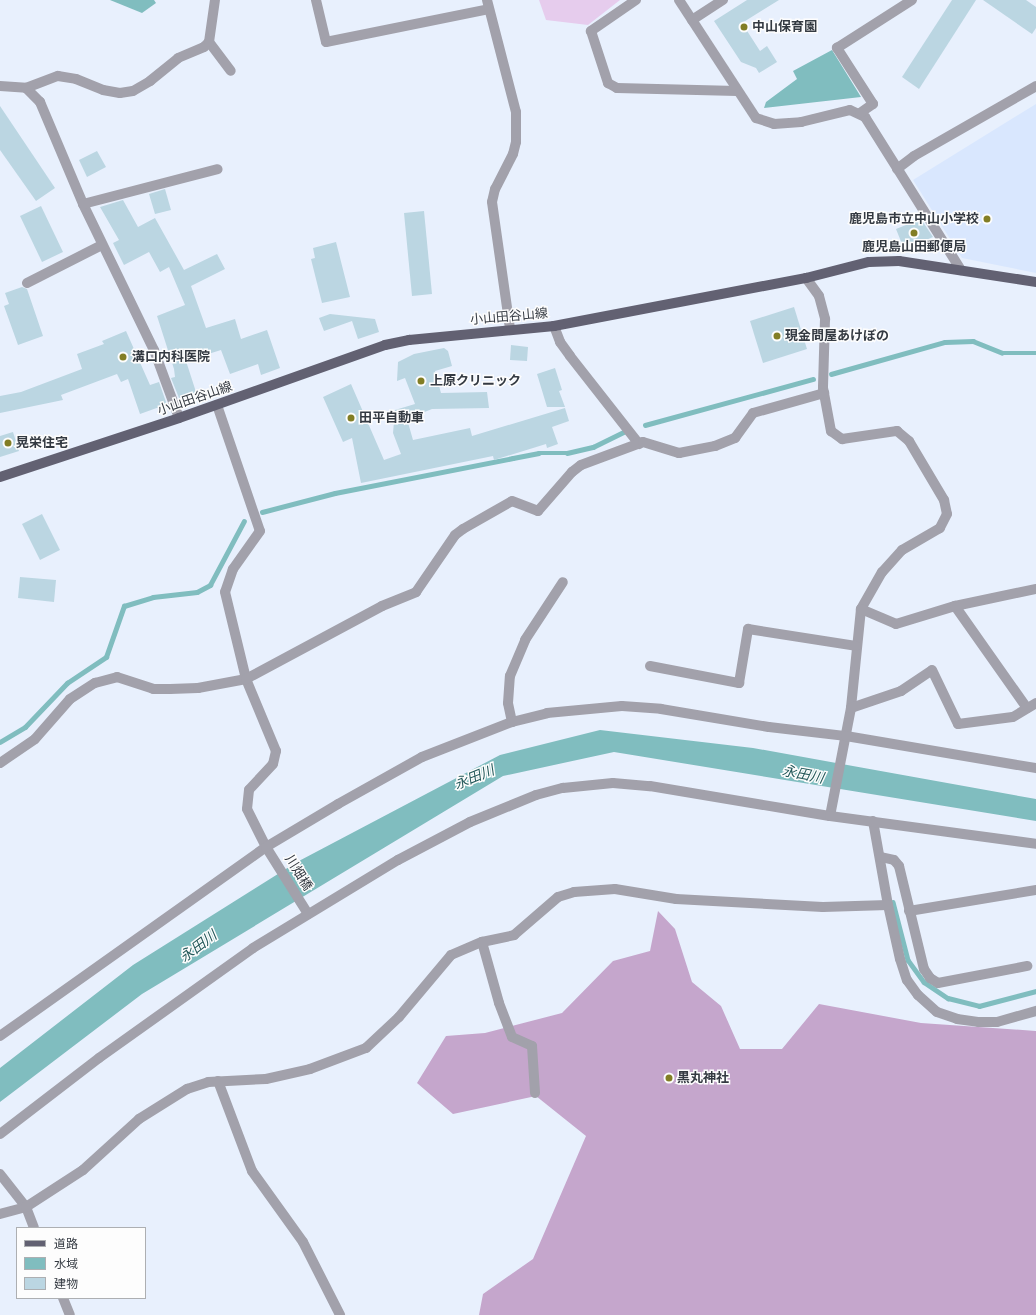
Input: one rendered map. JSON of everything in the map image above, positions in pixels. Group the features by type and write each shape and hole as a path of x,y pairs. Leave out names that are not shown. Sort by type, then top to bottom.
{"main road":[{"name":"小山田谷山線","path":"0,477 179,418 385,346 510,329 554,326 806,278 869,262 899,261 1036,282"}],"street":[{"path":"215,0 209,42 231,71"},
{"path":"316,0 326,42 488,5 516,112 516,142 513,154 495,189 492,202 510,329"},
{"path":"636,0 591,31 608,83 617,88 737,91"},
{"path":"679,0 756,118 774,124 801,122 850,110 860,113 961,270"},
{"path":"692,20 723,0"},
{"path":"860,113 873,104 837,48 912,0"},
{"path":"0,86 26,88 58,76 76,79 103,90 120,93 133,91 150,81 178,58 194,53 209,42"},
{"path":"897,169 914,156 1036,86"},
{"path":"26,88 40,102 82,204 154,350 179,418"},
{"path":"82,204 218,169"},
{"path":"28,283 102,245"},
{"path":"806,278 819,296 825,319 824,393 831,431 842,439 890,430 903,435 944,500 947,514 940,528 902,550 882,572 861,609 856,646 851,708 830,816"},
{"path":"554,326 560,342 570,356 639,444"},
{"path":"0,763 35,739 70,699 95,683 118,677 153,689 170,689 198,688 246,679 382,606 416,592 455,535 512,501 538,511 572,472 581,465 643,442 680,453 715,446 735,438 753,413 824,393"},
{"name":"川畑橋","path":"217,405 260,531 233,569 225,592 246,679 276,751 273,764 253,784 247,799 250,820 308,914"},
{"path":"512,722 508,703 510,676 525,640 563,582"},
{"path":"861,609 896,624 955,606 1036,589"},
{"path":"851,708 901,691 932,670 958,724 1013,717 1032,706 955,606"},
{"path":"650,666 739,683 748,629 856,646"},
{"path":"0,1036 266,847 422,757 512,722 547,713 622,706 661,709 769,727 846,736 1036,768"},
{"path":"0,1134 99,1058 247,952 398,860 470,822 536,795 563,788 613,784 650,786 830,816 1036,844"},
{"path":"873,821 881,857 888,905 907,980 918,995 937,1012 957,1019 997,1022 1036,1011"},
{"path":"881,857 894,860 899,866 924,969 930,978 938,983 1026,966"},
{"path":"0,1214 26,1207 83,1170 139,1119 187,1089 218,1082 266,1079 310,1068 366,1048 398,1017 451,955 482,942 514,934 558,897 574,892 615,889 676,899 823,907 888,905"},
{"path":"909,912 1036,890"},
{"path":"482,942 499,1003 512,1037 532,1046 535,1093"},
{"path":"218,1082 252,1171 303,1242 340,1315"},
{"path":"0,1174 26,1207 34,1227"},
{"path":"63,1299 70,1315"}],"shaded area":[{"path":"539,0 620,0 588,25 546,20"},
{"name":"鹿児島市立中山小学校","path":"1036,104 1036,273 962,258 913,180"},
{"path":"658,911 675,929 692,982 721,1006 740,1049 782,1049 819,1004 921,1023 1036,1031 1036,1315 479,1315 483,1294 533,1259 586,1136 536,1096 453,1114 417,1083 446,1036 485,1033 562,1013 613,961 650,951"}],"water":[{"path":"110,0 154,0 156,3 142,13"},
{"path":"832,50 861,97 764,108 766,102 797,79 793,71"},
{"name":"永田川","path":"600,730 753,748 1036,799 1036,821 614,752 503,776 142,994 0,1102 0,1068 133,965 297,862 500,755"}],"building":[{"path":"747,0 779,0 742,23 760,51 767,46 777,62 759,73 756,68 741,62 714,21"},
{"path":"952,0 976,0 919,89 902,77"},
{"path":"983,0 1026,0 1036,7 1036,28 1032,34"},
{"path":"0,106 55,188 36,201 0,150"},
{"path":"97,151 106,167 87,177 79,160"},
{"path":"165,189 171,210 155,214 149,194"},
{"path":"123,200 138,227 155,218 184,270 217,254 225,269 191,286 206,328 235,319 241,339 267,330 280,368 261,375 258,364 230,374 221,350 186,361 196,392 179,398 171,378 175,377 174,369 157,316 185,305 169,267 160,272 149,252 124,265 113,243 119,240 100,207"},
{"path":"41,206 63,252 42,262 20,216"},
{"path":"424,211 432,294 412,296 404,213"},
{"name":"鹿児島山田郵便局","path":"921,219 933,237 904,249 896,229"},
{"path":"336,242 350,297 322,303 311,259 315,258 313,248"},
{"path":"22,287 27,289 43,336 18,345 4,306 9,304 5,293"},
{"path":"794,307 807,349 763,363 750,321"},
{"path":"330,314 375,319 379,332 358,339 352,321 324,331 319,318"},
{"path":"126,331 150,385 159,382 166,402 165,405 140,414 128,379 121,382 117,374 61,395 63,400 0,413 0,396 21,392 82,369 77,354 104,344 102,341"},
{"path":"511,345 528,347 527,361 510,360"},
{"path":"444,348 448,351 452,366 435,371 441,393 487,392 489,408 432,409 407,419 413,440 470,428 472,436 565,408 569,421 552,427 558,444 547,448 546,444 494,460 493,456 361,483 352,438 343,442 323,397 351,384 384,460 401,454 393,433 395,410 415,404 405,378 397,381 398,362 414,354"},
{"path":"555,368 562,390 559,391 565,407 547,407 537,374"},
{"name":"晃栄住宅","path":"13,432 19,451 0,457 0,436"},
{"path":"42,514 60,550 40,560 22,524"},
{"path":"20,577 56,580 54,602 18,598"}],"waterway":[{"path":"831,374 945,342 973,341 1002,353 1036,353"},
{"path":"645,425 813,379"},
{"path":"262,512 335,493 513,458 539,453 567,453 593,447 624,432"},
{"path":"0,742 25,727 67,683 106,657 124,606 153,597 197,592 210,585 244,521"},
{"path":"893,902 908,960 924,982 948,998 979,1006 1036,991"}],"place":[{"name":"中山保育園","path":"744,27"},
{"name":"鹿児島市立中山小学校","path":"987,219"},
{"name":"鹿児島山田郵便局","path":"914,233"},
{"name":"現金問屋あけぼの","path":"777,336"},
{"name":"溝口内科医院","path":"123,357"},
{"name":"上原クリニック","path":"421,381"},
{"name":"田平自動車","path":"351,418"},
{"name":"晃栄住宅","path":"8,443"},
{"name":"黒丸神社","path":"669,1078"}]}
